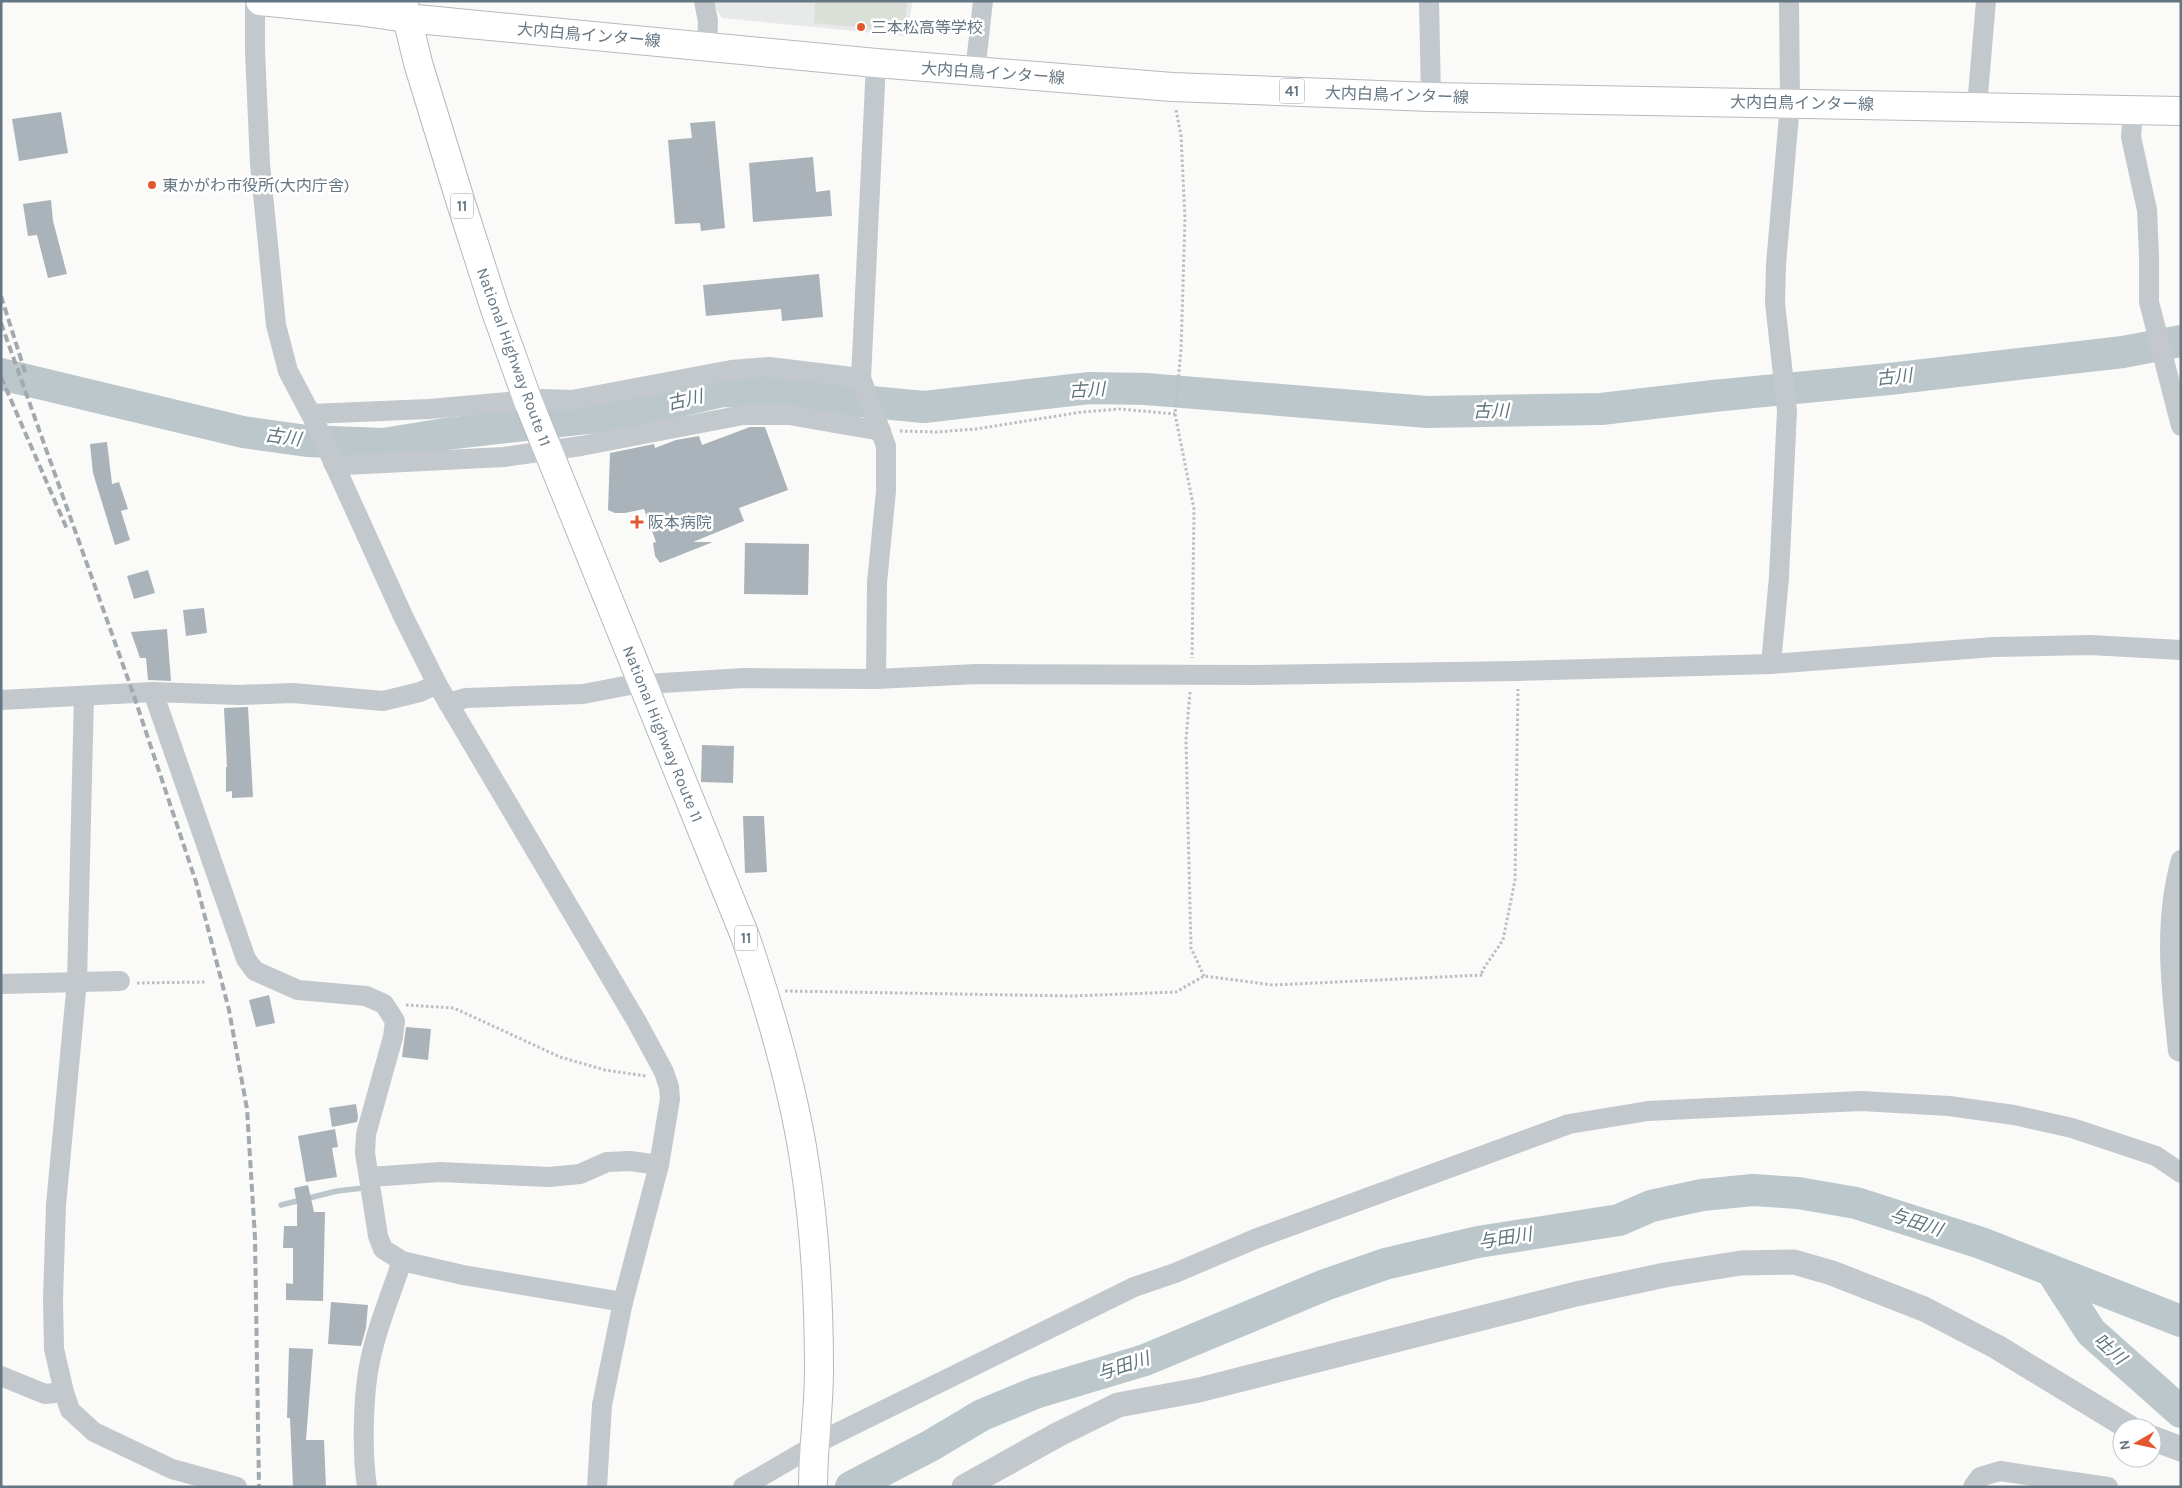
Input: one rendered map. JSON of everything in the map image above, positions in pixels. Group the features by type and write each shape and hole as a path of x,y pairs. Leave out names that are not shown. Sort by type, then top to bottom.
{"main road":[{"name":"大内白鳥インター線","path":"260,1 358,10 404,9 707,46 975,72 1172,87 1431,96 2181,111"},
{"name":"National Highway Route 11","path":"404,9 464,212 529,404 644,684 745,936 764,990 784,1062 804,1158 813,1230 819,1371 813,1465"}],"street":[{"path":"255,1 255,51 260,164 276,325 288,371 314,419 403,616 437,684 632,1013 664,1072 669,1087 670,1099 659,1165 623,1302 602,1405 596,1487"},
{"path":"704,1 708,21 707,46"},
{"path":"975,72 983,1"},
{"path":"1429,1 1431,96"},
{"path":"1771,664 1779,577 1787,411 1775,303 1776,264 1790,104 1789,1"},
{"path":"1977,106 1986,1"},
{"path":"876,63 862,381 886,446 886,491 877,583 876,679"},
{"path":"2133,110 2131,137 2146,210 2150,255 2149,302 2181,426"},
{"path":"314,419 529,404 542,399 572,400 731,370 769,368 862,381"},
{"path":"332,460 345,465 504,458 547,447 743,415 789,415 879,426"},
{"path":"448,703 466,698 583,694 630,685 744,678 876,679 977,674 1518,671 1771,664 1994,647 2090,644 2181,650"},
{"path":"1,700 153,692 239,695 293,693 383,701 420,692 437,684"},
{"path":"153,692 246,959 255,971 298,990 366,996 384,1004 395,1021 393,1037 366,1134 366,1153 378,1236 382,1249 402,1261 463,1275 623,1302"},
{"path":"84,696 77,982 56,1205 53,1299 54,1349 70,1410 94,1432 172,1469 237,1487"},
{"path":"2181,860 2173,892 2169,929 2176,957 2174,1009 2178,1051 2181,1052"},
{"path":"1,984 120,981"},
{"path":"743,1487 813,1465 829,1436 1134,1287 1175,1273 1255,1240 1569,1124 1648,1111 1806,1103 1861,1101 1949,1106 2014,1115 2072,1128 2156,1156 2181,1173"},
{"path":"370,1177 440,1172 549,1177 580,1174 607,1162 630,1161 659,1165"},
{"path":"367,1487 365,1474 365,1418 368,1372 402,1261"},
{"path":"964,1487 1057,1435 1118,1405 1199,1390 1576,1294 1665,1275 1741,1263 1794,1262 1832,1273 1924,1309 1997,1347 2114,1418"},
{"path":"1,1376 44,1394 64,1392"},
{"path":"2162,1442 2181,1450"},
{"path":"1973,1487 1980,1476 2000,1471 2108,1487"}],"path":[{"path":"1172,87 1181,135 1185,219 1175,414 1194,509 1192,674 1186,740 1191,948 1204,976"},
{"path":"879,426 937,432 976,429 1082,412 1120,409 1175,414"},
{"path":"764,990 1072,996 1176,992 1204,976 1273,985 1483,975 1482,972 1503,940 1515,880 1518,671"},
{"path":"120,981 126,983 206,982"},
{"path":"384,1004 454,1008 560,1057 605,1070 650,1077 664,1072"}],"shaded area":[{"name":"三本松高等学校","path":"711,1 913,1 906,36 722,18"},
{"path":"815,1 908,1 903,32 814,23"}],"building":[{"path":"61,112 68,153 19,161 12,119"},
{"path":"715,121 725,228 701,231 700,223 675,224 668,140 692,138 690,123"},
{"path":"813,157 816,192 830,190 832,216 753,222 749,163"},
{"path":"51,200 53,221 67,274 48,278 37,235 28,236 23,204"},
{"path":"819,274 823,317 782,321 781,309 706,316 703,285"},
{"path":"750,427 765,427 788,490 739,508 744,521 693,542 713,542 660,563 655,556 653,543 656,542 644,509 625,513 615,513 608,510 610,453 654,444 655,448 676,440 699,436 702,445"},
{"path":"107,442 112,484 119,482 128,509 121,511 130,540 115,545 93,473 90,444"},
{"path":"745,543 809,544 808,595 744,594"},
{"path":"148,570 155,593 134,599 127,576"},
{"path":"204,608 207,633 186,636 183,610"},
{"path":"167,629 171,681 148,680 146,658 140,658 131,632"},
{"path":"248,707 253,797 232,798 232,791 226,792 227,767 224,708"},
{"path":"702,745 734,746 733,783 701,782"},
{"path":"743,816 764,816 767,872 745,873"},
{"path":"269,995 275,1023 256,1027 249,1000"},
{"path":"406,1027 431,1029 428,1060 402,1057"},
{"path":"356,1104 357,1122 332,1127 329,1108"},
{"path":"335,1129 338,1147 332,1148 337,1177 306,1182 298,1136"},
{"path":"308,1185 314,1212 325,1212 323,1301 286,1300 286,1283 293,1284 293,1248 283,1248 284,1226 297,1226 297,1205 294,1188"},
{"path":"331,1302 368,1305 366,1328 361,1346 328,1344"},
{"path":"289,1348 313,1349 306,1440 324,1440 326,1487 293,1487 290,1418 287,1418"}],"waterway":[{"name":"古川","path":"1,374 243,432 307,441 383,444 445,434 623,414 723,391 785,392 924,407 1090,388 1146,389 1427,412 1601,409 2123,352 2181,341"},
{"path":"281,1205 337,1191 363,1188"},
{"name":"与田川","path":"851,1487 930,1446 982,1415 1035,1393 1145,1360 1325,1285 1385,1264 1478,1242 1619,1220 1651,1206 1702,1195 1753,1190 1798,1193 1856,1203 1981,1243 2181,1321"},
{"name":"吐川","path":"2053,1273 2091,1332 2181,1412"}],"railway":[{"path":"1,296 26,375"},
{"path":"1,323 133,693 196,882 229,1010 247,1109 255,1238 259,1487"},
{"path":"1,377 67,529"}],"place":[{"name":"三本松高等学校","path":"861,27"},
{"name":"東かがわ市役所(大内庁舎)","path":"152,185"},
{"name":"阪本病院","path":"637,522"}]}
